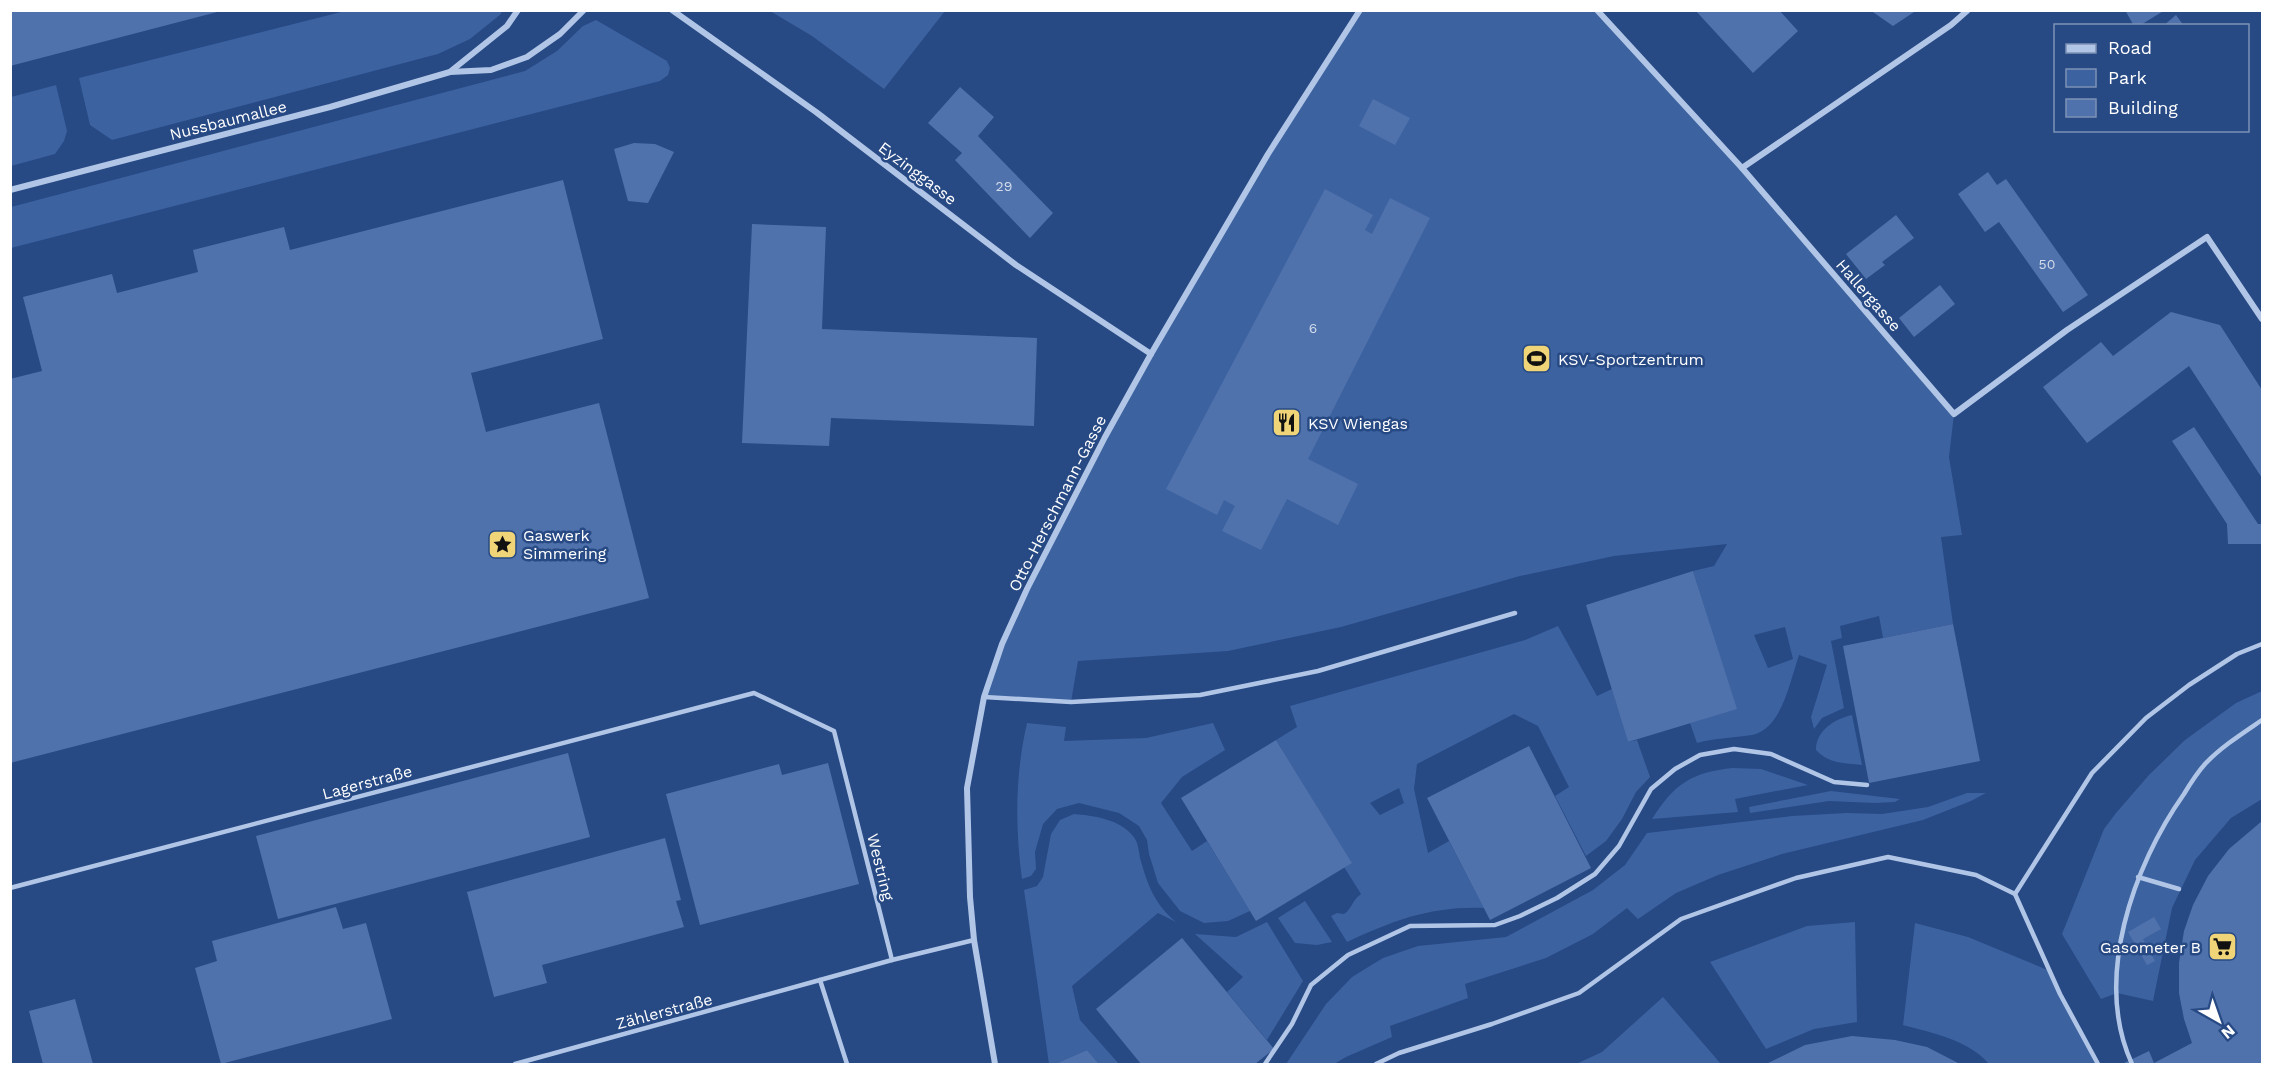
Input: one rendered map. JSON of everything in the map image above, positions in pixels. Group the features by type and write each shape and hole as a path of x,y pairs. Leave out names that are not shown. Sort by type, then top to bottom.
{"street":[{"name":"Nussbaumallee","path":"450,72 507,26 518,10"},
{"name":"Nussbaumallee","path":"10,190 330,108 450,72 491,70 527,57 560,34 584,10"},
{"name":"Eyzinggasse","path":"672,10 816,112 1016,266 1151,354"},
{"name":"Otto-Herschmann-Gasse","path":"995,1065 974,940 970,897 967,788 984,697 1002,644 1027,589 1104,437 1268,154 1360,10"},
{"path":"1597,10 1742,168 1951,25 1968,10"},
{"name":"Hallergasse","path":"1742,168 1954,414 2067,330 2207,237 2262,319"}],"lane":[{"path":"984,697 1071,702 1200,695 1318,671 1515,613"},
{"path":"2015,894 2092,773 2138,726 2189,685 2237,654 2262,644"},
{"name":"Westring","path":"729,699 754,693 834,731 892,960"},
{"name":"Lagerstraße","path":"10,888 729,699"},
{"path":"2132,1065 2121,1026 2117,966 2128,908 2138,877 2166,819 2205,765 2262,720"},
{"path":"1265,1065 1292,1024 1311,985 1348,955 1410,926 1496,925 1557,898 1595,874 1619,846 1651,789 1675,769 1700,755 1734,749 1771,754 1834,782 1867,785"},
{"path":"1376,1065 1400,1053 1579,993 1682,919 1796,878 1888,857 1976,875 2015,894 2060,994 2098,1065"},
{"path":"2138,877 2179,889"},
{"path":"847,1065 820,980 974,940"},
{"name":"Zählerstraße","path":"515,1065 820,980"}],"green space":[{"path":"345,11 502,11 470,39 438,54 112,140 90,125 79,78"},
{"path":"770,11 945,11 884,89 812,36"},
{"name":"KSV-Sportzentrum","path":"1360,11 1597,11 1742,168 1954,414 1949,457 1962,535 1941,537 1953,624 1883,638 1879,616 1840,626 1842,638 1831,641 1844,708 1822,718 1814,729 1811,717 1827,665 1799,655 1788,690 1771,724 1752,735 1697,743 1690,723 1736,708 1693,571 1714,566 1727,544 1614,556 1520,576 1341,627 1228,651 1078,661 1071,702 984,697 1002,644 1105,437 1268,154","holes":["1785,627 1793,659 1768,668 1754,635"]},
{"path":"596,20 667,61 670,68 668,75 660,81 11,248 11,207 525,71 557,51 583,26"},
{"path":"56,85 67,131 64,141 55,154 11,166 11,97"},
{"path":"1558,626 1597,696 1612,689 1628,742 1637,740 1650,777 1636,792 1622,819 1606,841 1586,856 1555,796 1569,787 1538,726 1514,714 1417,764 1414,789 1428,853 1449,841 1484,908 1430,912 1397,921 1347,942 1331,916 1337,913 1344,914 1361,894 1344,867 1351,862 1276,740 1297,727 1290,706 1525,640","holes":["1399,788 1404,803 1380,815 1370,803"]},
{"path":"2262,691 2262,799 2231,818 2195,860 2172,908 2153,1001 2117,993 2101,999 2062,934 2104,829 2149,775 2185,740 2236,703"},
{"path":"1852,715 1862,765 1832,760 1816,750 1819,737 1828,726"},
{"path":"1027,723 1066,727 1064,741 1146,738 1213,723 1225,750 1182,777 1161,803 1192,851 1207,841 1250,911 1228,921 1204,923 1180,911 1158,883 1147,840 1139,826 1119,813 1079,803 1057,809 1043,824 1035,852 1036,869 1031,876 1022,879 1017,801 1020,762"},
{"path":"1733,768 1761,769 1808,785 1735,799 1738,812 1652,819 1668,797 1685,782 1706,773"},
{"path":"1831,791 1900,799 1895,802 1875,803 1829,801 1750,813 1749,807"},
{"path":"1967,793 1986,793 1923,820 1782,854 1718,875 1676,893 1638,919 1627,908 1593,934 1546,958 1465,984 1468,998 1390,1026 1392,1037 1334,1064 1286,1064 1326,1004 1352,977 1383,958 1418,946 1506,937 1593,890 1625,865 1647,833 1792,816 1882,814 1928,807"},
{"path":"1074,814 1114,822 1135,838 1149,886 1162,908 1176,922 1158,913 1072,986 1080,1020 1119,1064 1099,1064 1087,1050 1055,1064 1049,1064 1024,890 1037,886 1043,877 1051,834 1060,820"},
{"path":"1305,901 1332,942 1317,945 1295,943 1278,918"},
{"path":"1267,922 1303,981 1267,1040 1227,992 1243,977 1195,934 1236,937"},
{"path":"1855,922 1857,1022 1814,1029 1766,1049 1710,962 1807,926"},
{"path":"1915,923 1968,937 2050,971 2098,1064 1989,1064 1961,1043 1903,1025"},
{"path":"1663,997 1721,1064 1576,1064 1602,1052"}],"building":[{"path":"10,10 221,10 221,11 10,66"},
{"path":"1695,10 1779,10 1798,31 1753,73"},
{"path":"1870,10 1917,10 1893,26"},
{"path":"2125,10 2165,10 2142,24 2133,24"},
{"path":"2176,15 2183,24 2165,24"},
{"path":"960,87 994,117 978,136 1053,213 1030,238 955,160 962,153 928,123"},
{"path":"1373,99 1410,118 1395,145 1359,126"},
{"path":"634,143 655,144 674,152 648,203 628,201 614,149"},
{"path":"1988,172 1997,185 2006,179 2088,295 2063,312 1999,222 1985,232 1958,194"},
{"path":"563,180 603,339 471,373 486,432 599,403 649,598 10,763 10,379 42,371 23,297 112,274 117,293 198,272 193,250 284,227 290,250"},
{"path":"1325,189 1373,215 1365,230 1372,234 1390,198 1430,218 1308,459 1358,484 1338,525 1287,499 1261,550 1222,531 1235,506 1224,500 1217,515 1166,489"},
{"path":"1896,215 1914,238 1882,262 1885,265 1866,279 1846,254"},
{"path":"752,224 826,227 822,329 1037,338 1034,426 831,418 829,446 742,443"},
{"path":"1940,285 1955,304 1914,337 1899,318"},
{"path":"2171,312 2220,325 2262,390 2262,478 2189,366 2087,443 2043,387 2101,342 2113,356"},
{"path":"2194,427 2258,524 2262,524 2262,544 2228,544 2227,524 2172,441"},
{"path":"1693,571 1737,709 1628,742 1586,605"},
{"path":"1953,624 1980,761 1869,783 1843,646"},
{"path":"1276,740 1352,863 1256,921 1181,798"},
{"path":"1529,746 1591,868 1490,920 1427,798"},
{"path":"568,753 590,837 278,919 256,836"},
{"path":"828,763 859,884 700,925 666,794 779,764 782,775"},
{"name":"Gasometer B","path":"2262,821 2262,1064 2122,1064 2149,1051 2154,1063 2192,1043 2179,993 2179,963 2184,931 2193,905 2208,876 2229,849"},
{"path":"665,838 681,900 676,901 684,927 542,965 547,983 494,997 467,892"},
{"path":"336,907 343,929 366,923 392,1019 221,1064 195,968 217,961 212,941"},
{"path":"2154,917 2161,929 2143,939 2155,961 2147,965 2128,932"},
{"path":"1182,938 1274,1049 1255,1064 1141,1064 1096,1009"},
{"path":"75,999 93,1064 43,1064 29,1011"},
{"path":"1852,1036 1895,1040 1927,1047 1960,1064 1766,1064 1805,1045"},
{"path":"1087,1050 1099,1064 1055,1064"}],"place":[{"name":"KSV-Sportzentrum","path":"1537,359"},
{"name":"KSV Wiengas","path":"1287,423"},
{"name":"Gaswerk Simmering","path":"502,544"},
{"name":"Gasometer B","path":"2222,947"}]}
